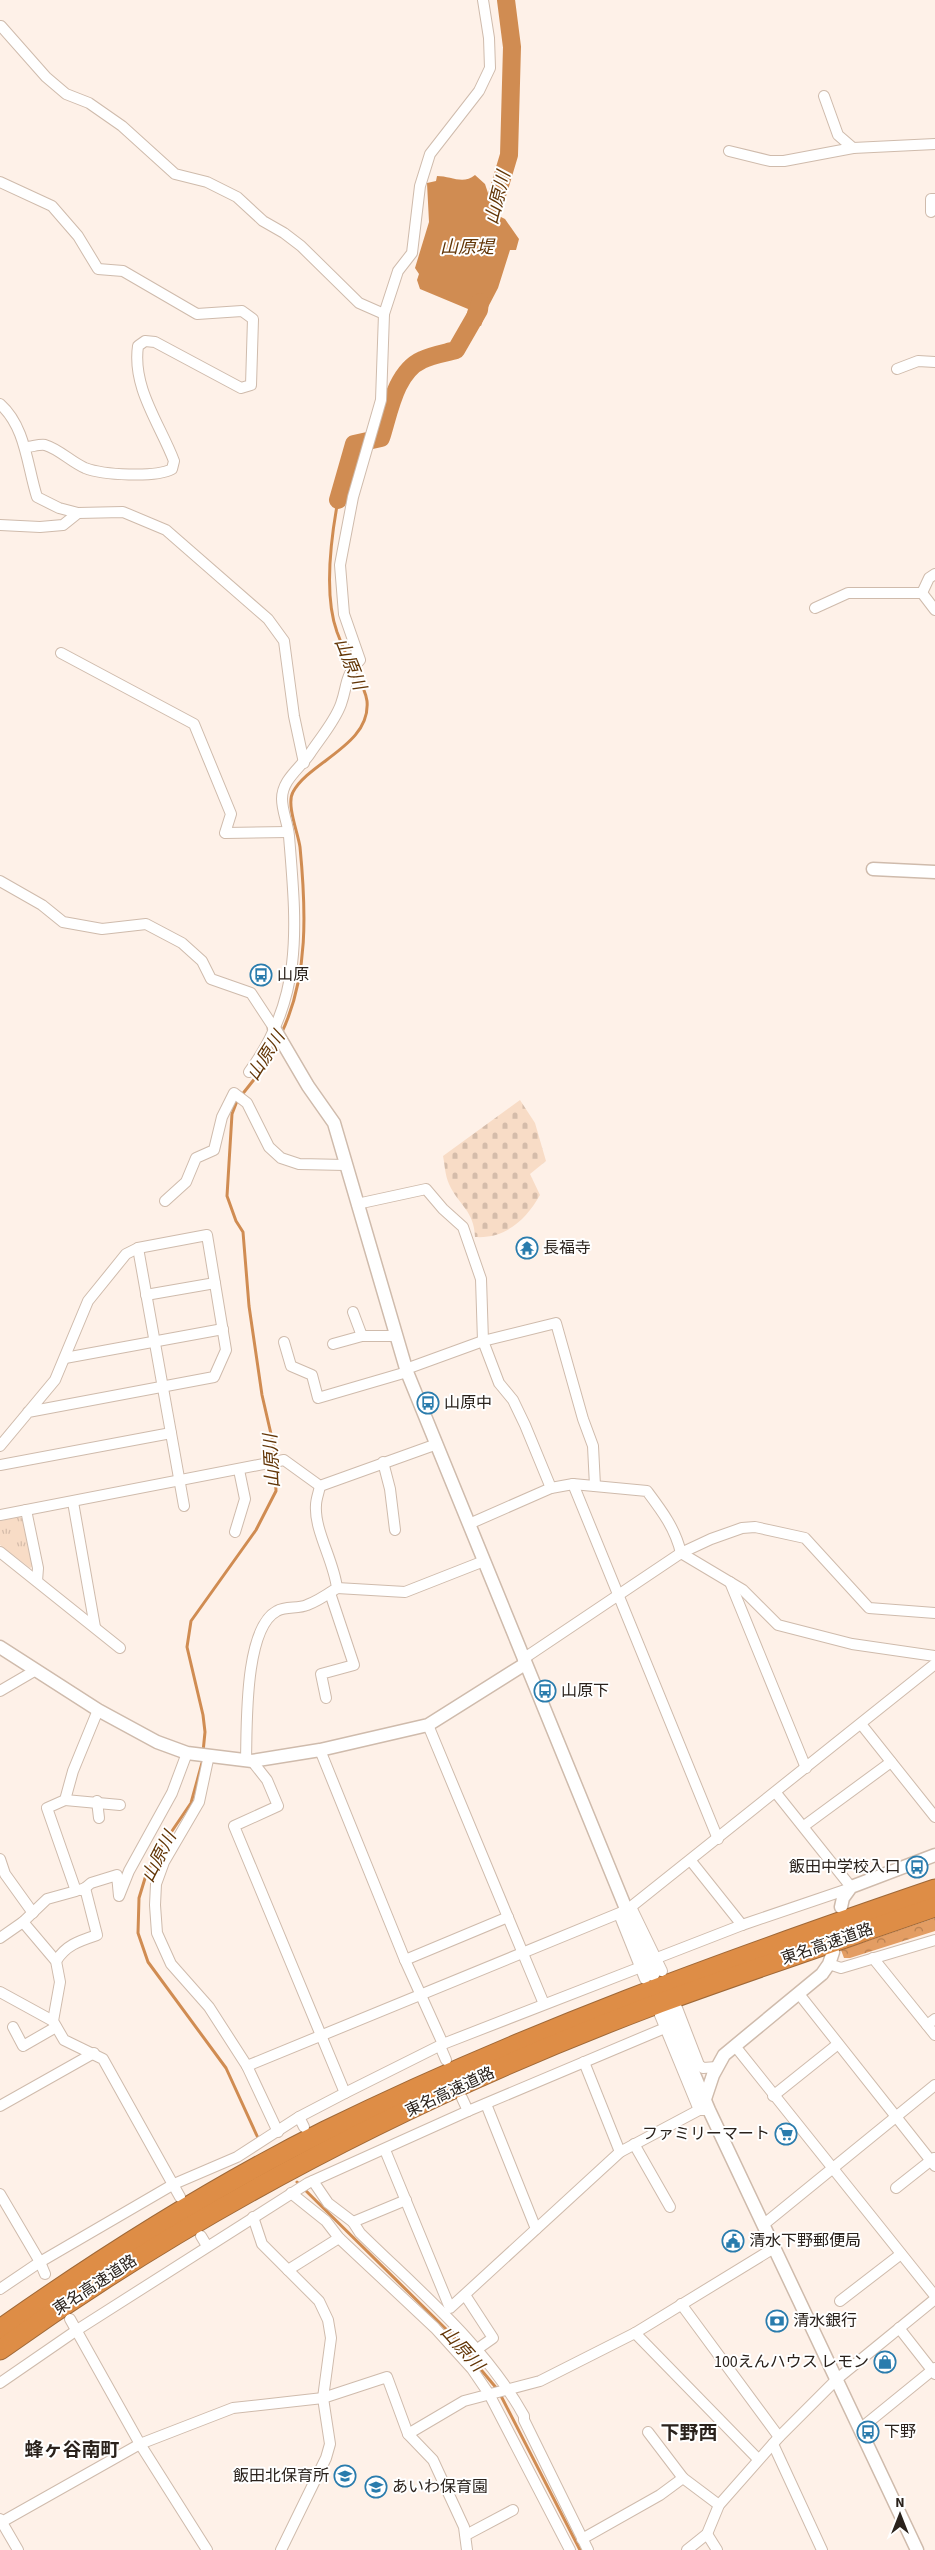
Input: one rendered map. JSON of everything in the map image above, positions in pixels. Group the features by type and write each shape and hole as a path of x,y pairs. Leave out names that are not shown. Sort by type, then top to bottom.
{"highway":[{"name":"東名高速道路","path":"0,2329 107,2256 184,2208 323,2132 417,2087 519,2041 642,1992 935,1889"},
{"name":"東名高速道路","path":"0,2350 115,2271 206,2216 321,2153 407,2111 527,2057 649,2008 935,1907"}],"street":[{"path":"249,1072 263,1054 281,1012 295,954 288,832 282,798 285,782 304,763 341,705 349,672 360,660 344,614 340,566 353,497 380,400 384,314 398,271 412,253 420,186 430,154 478,91 490,68 490,38 483,0"},
{"path":"1,26 46,77 66,94 89,103 122,126 175,174 207,182 237,197 263,221 284,233 301,246 359,303 384,314"},
{"path":"824,96 838,134 853,148"},
{"path":"729,150 770,161 784,161 853,148 935,144"},
{"path":"0,182 52,206 78,236 98,269 123,271 196,314 242,311 253,319 252,385 240,388 155,342 144,341 138,346 137,372 142,391 174,461 172,469 165,473 151,475 95,471 84,468 44,445 26,447"},
{"path":"931,212 931,199 935,199"},
{"path":"897,370 918,361 935,362"},
{"path":"0,404 9,412 26,447 29,472 38,497 59,508 78,513 123,512 166,530 268,619 284,640 294,716 304,763"},
{"path":"0,525 40,527 63,525 78,513"},
{"path":"922,593 929,578 935,574"},
{"path":"816,608 848,593 922,593"},
{"path":"922,593 935,610"},
{"path":"61,653 194,724 231,814 225,833 288,832"},
{"path":"873,869 935,872"},
{"path":"0,881 42,905 64,922 102,929 146,924 182,943 202,961 211,979 252,993 334,1122 345,1165 407,1370 524,1661 654,1975"},
{"path":"165,1201 186,1182 196,1158 214,1150 222,1117 234,1093 247,1103 269,1148 281,1158 299,1164 345,1165"},
{"path":"357,1204 426,1190 463,1227 481,1279 483,1341 499,1383 514,1400 526,1425 550,1488"},
{"path":"0,1446 28,1412 55,1380 88,1301 126,1254 138,1248 207,1235 226,1350 214,1377 28,1412"},
{"path":"138,1248 184,1506"},
{"path":"146,1295 215,1283"},
{"path":"354,1312 362,1336"},
{"path":"284,1342 291,1366 312,1375 318,1398 407,1370 483,1341 556,1323 583,1419 594,1446 595,1486"},
{"path":"65,1358 222,1329"},
{"path":"333,1344 362,1336 396,1336"},
{"path":"0,1465 170,1433"},
{"path":"320,1486 437,1444"},
{"path":"0,1515 284,1460 320,1486"},
{"path":"383,1462 390,1489 395,1530"},
{"path":"235,1532 245,1499 239,1470"},
{"path":"573,1484 718,1839"},
{"path":"469,1524 550,1488 573,1484 647,1490 668,1518 678,1539 681,1554 743,1590 778,1625 852,1644 935,1656"},
{"path":"320,1486 316,1504 316,1518 335,1572 333,1590 354,1665 321,1674 326,1698"},
{"path":"73,1502 95,1627"},
{"path":"26,1510 38,1568 37,1581"},
{"path":"0,1647 98,1710 157,1742 188,1753 249,1760 320,1750 428,1725 681,1554 711,1539 742,1528 755,1527 805,1538 870,1608 935,1613"},
{"path":"0,1552 120,1648"},
{"path":"345,2093 234,1826 278,1806 267,1780 249,1760 247,1688 260,1633 268,1617 279,1610 307,1606 333,1590 405,1592 484,1561"},
{"path":"730,1582 806,1768"},
{"path":"248,2066 626,1910 691,1861 935,1664"},
{"path":"0,1691 36,1670"},
{"path":"64,1800 73,1771 98,1710"},
{"path":"860,1724 935,1817"},
{"path":"428,1725 544,2004"},
{"path":"320,1750 405,1960 442,2045 446,2060"},
{"path":"0,1938 23,1922 47,1899 81,1890 91,1883 117,1876 119,1896 129,1871 172,1792 188,1753"},
{"path":"209,1756 199,1802 164,1862 156,1884 157,1933 171,1964 209,2007 248,2066 278,2132"},
{"path":"804,1826 891,1762"},
{"path":"776,1793 804,1826 849,1888"},
{"path":"56,1961 63,1949 76,1942 97,1935 81,1890 47,1808 64,1800 97,1801 120,1805"},
{"path":"97,1801 99,1818"},
{"path":"657,1958 935,1855"},
{"path":"0,1859 5,1874 33,1913"},
{"path":"691,1861 742,1925"},
{"path":"841,1907 849,1888"},
{"path":"626,1910 657,1958 654,1975"},
{"path":"626,1910 641,1967 654,1975"},
{"path":"405,1960 508,1917"},
{"path":"13,2027 23,2046 54,2024 60,1982 56,1961 23,1922"},
{"path":"446,2311 620,2152 705,2106 716,2067 724,2055 822,1974 831,1958 841,1968 935,1940"},
{"path":"873,1958 931,2022 935,2035"},
{"path":"0,2290 40,2262 174,2184 237,2157 299,2117 345,2093 442,2045 641,1967"},
{"path":"0,1992 54,2024 64,2040 103,2059 180,2197"},
{"path":"799,1994 934,2162 896,2188"},
{"path":"668,2012 699,2065 703,2068 716,2067"},
{"path":"668,2012 665,2028 764,2225 917,2550"},
{"path":"668,2012 705,2106"},
{"path":"0,2383 77,2330 207,2246 311,2182 324,2171 385,2150 468,2111 665,2028"},
{"path":"773,2096 838,2044"},
{"path":"687,2550 707,2534 719,2505 758,2459 837,2379 935,2297 735,2046"},
{"path":"0,2106 94,2053"},
{"path":"584,2062 620,2152"},
{"path":"764,2225 935,2085"},
{"path":"462,2098 468,2111"},
{"path":"486,2104 536,2229"},
{"path":"299,2117 304,2127"},
{"path":"634,2144 670,2207"},
{"path":"385,2150 406,2200 446,2311"},
{"path":"311,2182 328,2202 353,2222 360,2233 446,2311 476,2350 498,2392 570,2550"},
{"path":"293,2192 326,2221 339,2238 435,2328 472,2370 524,2416 524,2420 588,2550"},
{"path":"0,2194 40,2262 45,2274"},
{"path":"353,2222 406,2200"},
{"path":"253,2217 262,2244 319,2301 328,2320 330,2346 323,2398 330,2444 326,2458 280,2550"},
{"path":"201,2236 207,2246"},
{"path":"288,2270 339,2238"},
{"path":"408,2434 464,2401 540,2381 635,2333 774,2248"},
{"path":"840,2301 901,2254"},
{"path":"465,2295 493,2338 476,2350"},
{"path":"682,2304 776,2441 822,2550"},
{"path":"70,2319 140,2444 207,2550"},
{"path":"860,2429 934,2371 899,2328"},
{"path":"635,2333 758,2459"},
{"path":"18,2550 1,2522 140,2444 233,2408 323,2398 387,2377 408,2434 433,2460 466,2535 467,2550"},
{"path":"648,2432 683,2478 719,2505"},
{"path":"582,2539 660,2496 683,2478"},
{"path":"466,2535 513,2510"},
{"path":"707,2534 717,2550"}],"green space":[{"path":"520,1100 535,1123 546,1161 530,1174 540,1195 528,1212 514,1226 496,1235 475,1237 472,1220 449,1184 443,1156"},
{"path":"20,1517 24,1520 33,1566 30,1568 0,1545 0,1521"},
{"path":"935,1918 935,1931 850,1958 844,1958 841,1950"}],"water":[{"name":"山原堤","path":"475,175 485,184 495,214 505,219 519,239 516,250 510,250 498,288 486,311 481,326 465,320 468,309 420,289 417,280 419,274 415,268 429,222 427,183 436,181 437,176 461,180"}],"waterway":[{"name":"山原川","path":"490,229 491,215 509,155 512,47 506,0"},
{"name":"山原川","path":"338,500 354,444 381,438 394,394 405,374 422,360 456,350 479,310 480,302"},
{"name":"山原川","path":"281,1034 297,989 303,942 304,894 300,847 291,797 301,781 350,741 360,729 366,716 366,696 348,659 333,618 330,567 338,500"},
{"name":"山原川","path":"203,1752 205,1732 203,1715 187,1647 191,1621 256,1530 276,1491 274,1447 262,1395 249,1306 243,1232 236,1221 227,1196 232,1114 237,1101 256,1077 277,1042"},
{"name":"山原川","path":"202,1763 191,1803 157,1853 146,1875 139,1898 138,1933 148,1962 226,2068 258,2138"},
{"name":"山原川","path":"297,2182 451,2334 498,2390 580,2550"}],"place":[{"name":"山原","path":"261,975"},
{"name":"長福寺","path":"527,1248"},
{"name":"山原中","path":"428,1403"},
{"name":"山原下","path":"545,1691"},
{"name":"飯田中学校入口","path":"917,1867"},
{"name":"ファミリーマート","path":"786,2134"},
{"name":"清水下野郵便局","path":"733,2241"},
{"name":"清水銀行","path":"777,2321"},
{"name":"100えんハウス レモン","path":"885,2362"},
{"name":"下野","path":"868,2432"},
{"name":"飯田北保育所","path":"345,2476"},
{"name":"あいわ保育園","path":"376,2487"}],"district":[{"name":"下野西","path":"689,2433"},
{"name":"蜂ヶ谷南町","path":"72,2450"}]}
